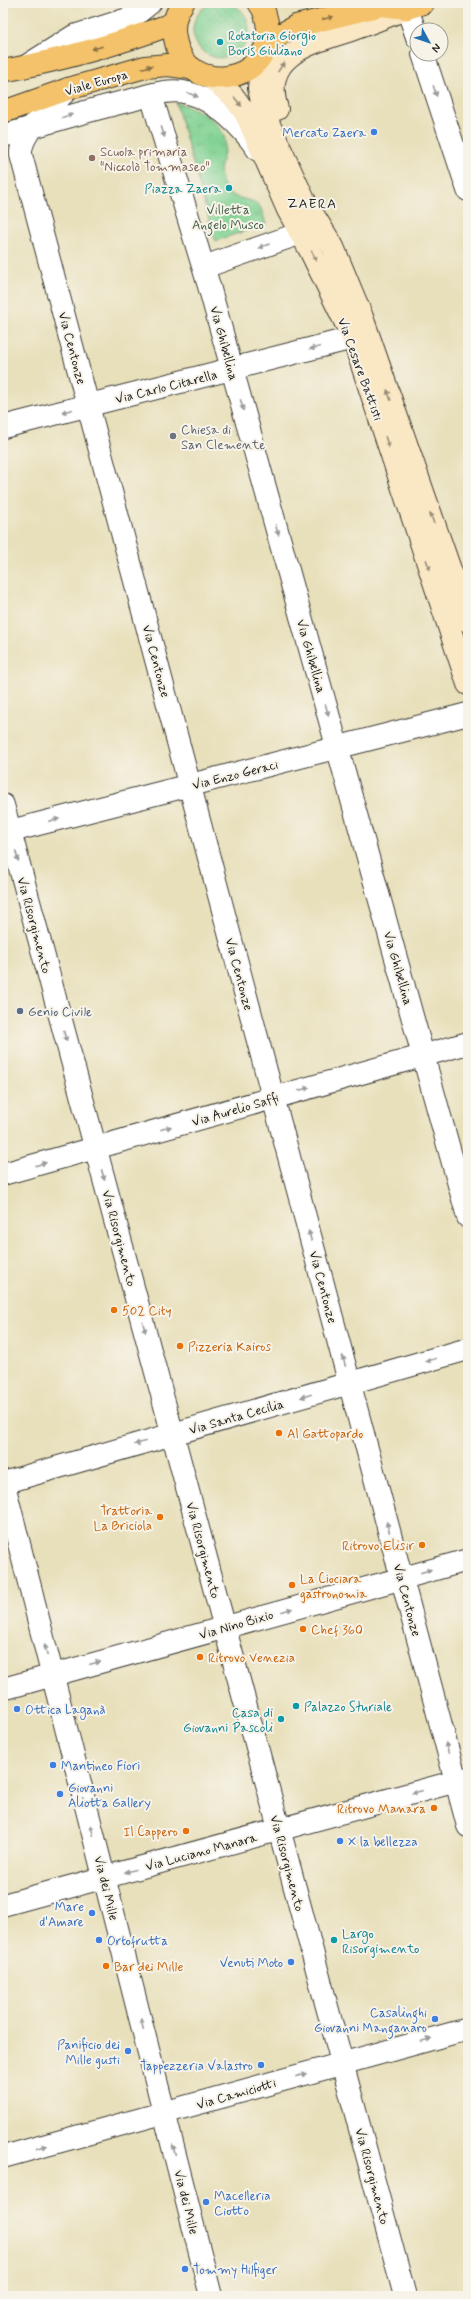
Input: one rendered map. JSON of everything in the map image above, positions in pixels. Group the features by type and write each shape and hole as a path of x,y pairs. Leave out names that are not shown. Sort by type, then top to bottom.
{"main road":[{"path":"259,3 268,24 264,48"},
{"path":"264,48 296,26 382,5 415,5"},
{"path":"333,247 320,207 277,110 274,83 277,71 289,56 302,47 384,19 415,5"},
{"path":"3,71 26,67 146,34 178,11"},
{"path":"178,11 174,36 177,48 183,59 200,72"},
{"name":"Viale Europa","path":"3,112 68,90 156,65 200,72 224,78 240,74 253,66 264,48"},
{"name":"Via Cesare Battisti","path":"264,48 259,88 262,108 304,200 333,247 362,317 468,621"},
{"name":"Via Cesare Battisti","path":"200,72 230,93 243,110 255,130 269,166 353,338 468,684"}],"street":[{"path":"26,67 74,36 131,18 140,13 150,3"},
{"path":"415,5 416,22"},
{"path":"426,62 466,180"},
{"name":"Via Centonze","path":"68,90 25,136 20,149 21,155 402,1578 462,1780 468,1826"},
{"path":"3,136 88,110 151,95 177,91 189,93 206,101 240,127 269,166"},
{"name":"Via Ghibellina","path":"151,95 204,267 468,1217"},
{"path":"204,267 301,233"},
{"name":"Via Carlo Citarella","path":"3,427 353,338"},
{"name":"Via Enzo Geraci","path":"7,832 468,714"},
{"name":"Via Risorgimento","path":"3,805 7,832 96,1148 405,2296"},
{"name":"Via Aurelio Saffi","path":"3,1174 468,1043"},
{"name":"Via Santa Cecilia","path":"3,1482 468,1349"},
{"name":"Via dei Mille","path":"3,1482 211,2296"},
{"name":"Via Nino Bixio","path":"3,1689 468,1560"},
{"name":"Via Luciano Manara","path":"3,1905 462,1780"},
{"name":"Via Camiciotti","path":"3,2157 468,2029"}],"green space":[{"path":"216,2 226,2 241,10 247,19 249,30 247,41 241,50 226,58 216,58 205,53 198,46 193,35 193,25 198,14 205,7"},
{"name":"Villetta Angelo Musco","path":"176,103 201,112 216,124 225,138 225,147 220,169 224,185 231,194 236,197 257,204 261,209 266,224 215,241"}],"place":[{"name":"Rotatoria Giorgio Boris Giuliano","path":"220,42"},
{"name":"Mercato Zaera","path":"374,132"},
{"name":"Scuola primaria \"Niccolò Tommaseo\"","path":"92,158"},
{"name":"Piazza Zaera","path":"229,188"},
{"name":"Chiesa di San Clemente","path":"173,436"},
{"name":"Genio Civile","path":"20,1011"},
{"name":"502 City","path":"114,1310"},
{"name":"Pizzeria Kairos","path":"180,1346"},
{"name":"Al Gattopardo","path":"279,1433"},
{"name":"Trattoria La Briciola","path":"160,1517"},
{"name":"Ritrovo Elisir","path":"422,1545"},
{"name":"La Ciociara gastronomia","path":"292,1585"},
{"name":"Chef 360","path":"303,1629"},
{"name":"Ritrovo Venezia","path":"200,1657"},
{"name":"Palazzo Sturiale","path":"296,1706"},
{"name":"Ottica Laganà","path":"17,1709"},
{"name":"Casa di Giovanni Pascoli","path":"281,1719"},
{"name":"Mantineo Fiori","path":"53,1765"},
{"name":"Giovanni Aliotta Gallery","path":"60,1794"},
{"name":"Ritrovo Manara","path":"434,1808"},
{"name":"Il Cappero","path":"186,1831"},
{"name":"X la bellezza","path":"340,1841"},
{"name":"Mare d'Amare","path":"92,1913"},
{"name":"Ortofrutta","path":"99,1940"},
{"name":"Largo Risorgimento","path":"334,1940"},
{"name":"Venuti Moto","path":"291,1962"},
{"name":"Bar dei Mille","path":"106,1966"},
{"name":"Casalinghi Giovanni Manganaro","path":"435,2019"},
{"name":"Panificio dei Mille gusti","path":"128,2051"},
{"name":"Tappezzeria Valastro","path":"261,2065"},
{"name":"Macelleria Ciotto","path":"206,2202"},
{"name":"Tommy Hilfiger","path":"185,2269"}],"district":[{"name":"ZAERA","path":"312,203"}]}
